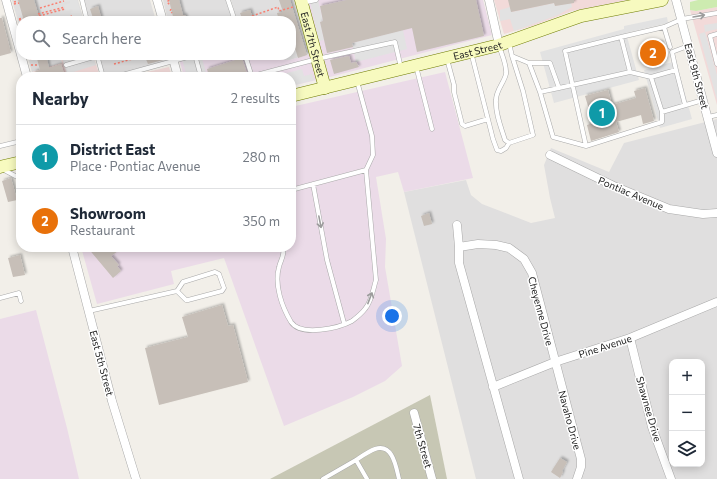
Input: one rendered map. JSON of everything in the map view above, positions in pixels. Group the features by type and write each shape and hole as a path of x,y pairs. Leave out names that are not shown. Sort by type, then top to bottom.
{"main road":[{"name":"East Street","path":"296,95 357,81 504,43 581,16 662,0"},
{"name":"East 7th Street","path":"300,3 325,88"},
{"path":"0,167 16,163"}],"street":[{"path":"157,0 161,16"},
{"path":"488,0 504,43"},
{"name":"East 9th Street","path":"676,0 717,153"},
{"path":"12,2 16,23"},
{"path":"23,60 25,72"},
{"path":"174,60 177,72"},
{"name":"Pontiac Avenue","path":"550,155 616,187 669,209 703,214 717,213"},
{"path":"457,225 459,263 519,479"},
{"name":"Cheyenne Drive","path":"459,247 478,244 496,245 509,248 524,259 532,273 555,362"},
{"name":"East 5th Street","path":"73,252 112,401 136,479"},
{"name":"Pine Avenue","path":"493,387 555,362 630,338 717,302"},
{"name":"Shawnee Drive","path":"630,338 652,427 671,479"},
{"name":"Navaho Drive","path":"555,362 580,459 581,467 577,479"},
{"name":"7th Street","path":"414,413 432,479"}],"lane":[{"path":"82,0 86,16"},
{"path":"228,0 233,16"},
{"path":"300,3 316,0"},
{"path":"586,146 571,85 565,51 664,27 682,19 717,13"},
{"path":"664,27 670,47"},
{"path":"717,34 710,36 717,64"},
{"path":"621,37 630,72"},
{"path":"267,72 394,42 401,70"},
{"path":"471,52 493,139 497,150 501,151 504,150 509,143 533,135 523,91 512,56 504,43"},
{"path":"504,43 506,74 497,92 496,100 497,111 505,140 509,143"},
{"path":"685,105 672,52 689,46"},
{"path":"512,56 529,63 550,63 559,88"},
{"path":"447,58 462,124 465,126 488,119"},
{"path":"66,65 85,60"},
{"path":"98,60 102,72"},
{"path":"130,72 167,60"},
{"path":"196,60 200,72"},
{"path":"247,60 251,72"},
{"path":"529,63 540,92 553,137 586,146 662,122 662,112 651,77"},
{"path":"416,66 432,129"},
{"path":"540,92 630,72 651,77 676,70"},
{"path":"284,252 279,268 277,285 292,324 303,330 321,331 352,321 366,308 372,295 376,280 366,170 373,155 372,136 357,81"},
{"path":"662,112 703,100"},
{"path":"708,117 717,115"},
{"path":"0,146 16,142"},
{"path":"0,167 16,176"},
{"path":"296,189 366,170"},
{"path":"313,184 327,260 344,324"},
{"path":"89,311 177,291 183,282 215,272 219,274 224,288 222,291 188,300 186,300 177,291"},
{"path":"0,298 19,293 21,301"},
{"path":"323,479 376,449 385,449 392,454 399,479"},
{"path":"356,460 367,479"}],"path":[{"path":"40,8 64,1"},
{"path":"12,2 19,2"},
{"path":"167,2 170,5"},
{"path":"252,16 278,7 279,11 300,3"},
{"path":"38,15 65,8"},
{"path":"114,64 129,60"},
{"path":"31,65 38,65"}],"shaded area":[{"path":"12,0 78,0 83,16 16,16"},
{"path":"63,0 77,0 82,16 72,16 72,9 66,11 64,5 70,3 70,1 64,2"},
{"path":"83,0 150,0 155,16 88,16"},
{"path":"163,0 227,0 232,16 167,16"},
{"path":"231,0 296,0 310,54 296,58 296,16 236,16"},
{"path":"306,0 483,0 492,35 326,78"},
{"path":"310,0 318,0 323,21 320,22 324,40 319,41"},
{"path":"494,0 627,0 572,11 532,26 504,34"},
{"path":"554,3 555,6 571,3 572,7 558,15 514,31 510,19 500,21 500,10 510,7 512,12"},
{"path":"717,7 717,105 690,10 696,11"},
{"path":"667,17 668,23 626,33 639,80 554,103 540,52 624,29 624,26"},
{"path":"717,23 717,29 705,32 704,25"},
{"path":"403,30 407,49 356,62 352,43"},
{"path":"705,32 717,75 717,100 699,34"},
{"path":"310,54 317,80 296,85 296,72 183,72 179,60 296,60 296,58"},
{"path":"28,60 61,60 62,63 32,72"},
{"path":"61,60 95,60 98,72 32,72 62,63"},
{"path":"63,60 94,60 96,65 73,72 66,72"},
{"path":"100,60 168,61 128,72 104,72"},
{"path":"182,60 202,60 206,72 186,72"},
{"path":"676,61 692,119 660,128 644,70"},
{"path":"169,67 170,72 147,72"},
{"path":"302,69 304,76 312,74 314,80 296,85 296,72 291,72"},
{"path":"445,72 473,178 404,192 398,172 376,177 386,239 385,267 402,366 385,381 353,397 284,426 224,258 171,271 174,284 97,304 82,252 296,252 296,106"},
{"path":"717,119 717,479 476,479 404,192 466,180 471,195 482,204 531,223 555,218 544,165 551,148 609,172 624,143"},
{"path":"36,310 79,479 0,479 0,319"},
{"path":"430,395 447,479 270,479"}],"green space":[{"path":"698,0 717,0 717,7 696,11 690,10 690,2"}],"building":[{"path":"18,0 34,0 39,16 23,16"},
{"path":"169,0 179,0 183,15 185,16 173,16"},
{"path":"279,0 290,0 295,16 278,16 277,13 283,12"},
{"path":"347,0 476,0 484,36 417,52 412,28 352,43 353,47 327,53 320,22 323,21 320,6"},
{"path":"508,0 574,0 574,3 555,6 554,3 511,12"},
{"path":"98,6 101,16 92,16 90,9"},
{"path":"250,10 252,16 241,16 240,13"},
{"path":"0,18 2,18 11,53 0,56"},
{"path":"296,19 307,55 298,58 296,51"},
{"path":"661,42 665,60 645,65 640,47"},
{"path":"349,56 351,63 356,62 359,67 334,74 330,60"},
{"path":"37,60 47,60 49,68 61,64 63,72 34,72 40,70"},
{"path":"146,60 163,60 148,64"},
{"path":"236,60 243,60 246,72 208,72 207,69"},
{"path":"645,88 654,121 643,124 641,115 616,122 619,132 591,141 587,125 593,123 585,96 608,90 612,105 636,98 634,91"},
{"path":"11,178 16,200 8,202 2,181"},
{"path":"429,213 432,224 424,226 421,216"},
{"path":"91,252 117,252 111,256 119,265 117,266 121,271 113,278"},
{"path":"20,255 25,275 13,277 8,258"},
{"path":"222,305 228,326 233,325 248,382 159,405 145,348 188,337 182,317"},
{"path":"560,458 567,462 560,478 551,472"}],"place":[{"name":"Showroom","path":"653,53"},
{"name":"District East","path":"602,113"}]}
